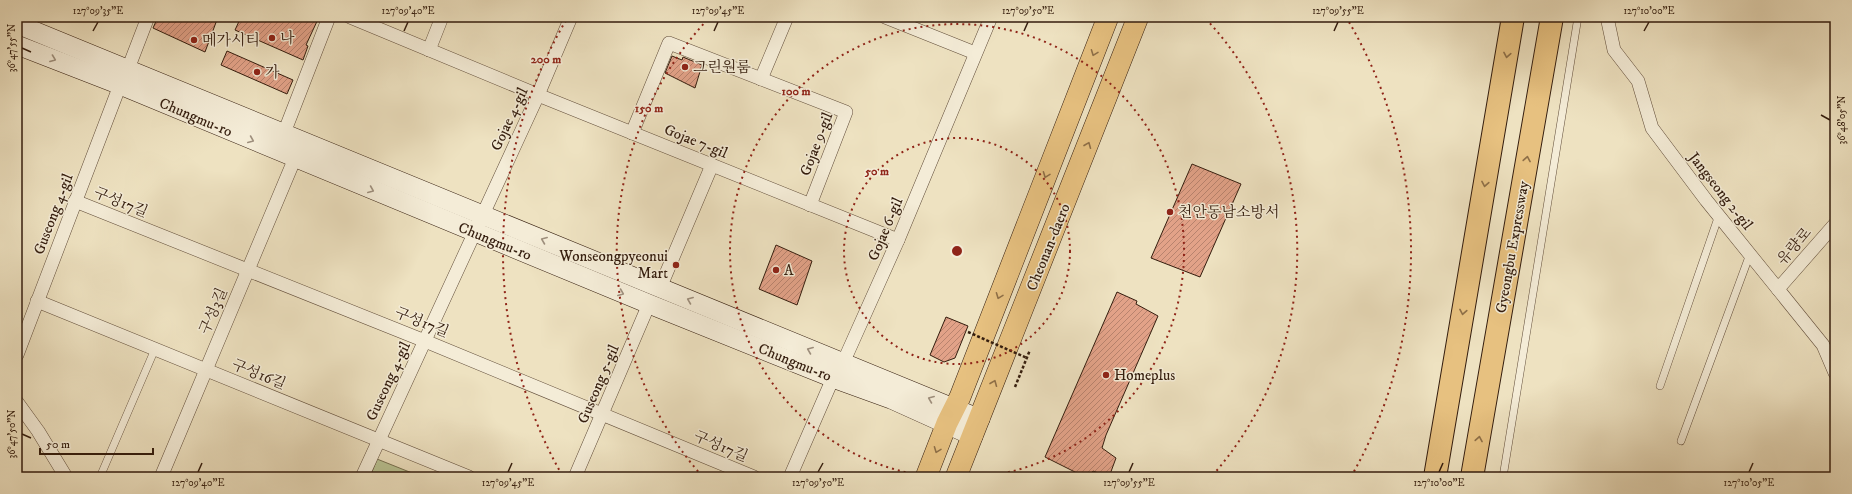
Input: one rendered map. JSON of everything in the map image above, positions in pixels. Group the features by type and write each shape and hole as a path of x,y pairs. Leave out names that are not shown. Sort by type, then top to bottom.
{"highway":[{"path":"1435,477 1513,17"},
{"name":"Gyeongbu Expressway","path":"1472,477 1552,17"}],"main road":[{"name":"Cheonan-daero","path":"926,477 1108,17"},
{"name":"Cheonan-daero","path":"956,477 1138,17"},
{"name":"Chungmu-ro","path":"17,24 124,77 295,158 649,304 838,370"},
{"name":"Chungmu-ro","path":"17,45 124,77 284,133 660,288 838,370 976,427"}],"street":[{"name":"Guseong 4-gil","path":"17,355 75,201 148,17"},
{"path":"284,133 329,17"},
{"name":"Gojae 7-gil","path":"350,17 538,95 898,240"},
{"path":"429,50 442,17"},
{"name":"Gojae 4-gil","path":"474,233 538,95 571,17"},
{"path":"761,79 786,17"},
{"name":"Gojae 6-gil","path":"790,477 898,240 991,17"},
{"name":"Jangseong 2-gil","path":"1607,17 1614,50 1638,80 1652,128 1719,215 1823,345 1835,373"},
{"path":"889,18 975,53"},
{"name":"Gojae 9-gil","path":"632,133 669,43 846,112 810,205"},
{"name":"구성3길","path":"165,476 206,370 295,158"},
{"path":"660,288 712,165"},
{"name":"구성17길","path":"75,201 425,341 754,477"},
{"name":"유량로","path":"1778,289 1835,224"},
{"name":"Guseong 4-gil","path":"362,477 474,233"},
{"name":"구성16길","path":"37,301 469,477"},
{"name":"Guseong 5-gil","path":"575,477 649,304"},
{"path":"17,402 38,431 66,477"}],"lane":[{"path":"1503,477 1578,17"},
{"path":"1660,386 1719,215"},
{"path":"1681,441 1750,254"},
{"path":"100,477 155,349"}],"path":[{"path":"968,332 1027,358"},
{"path":"1015,387 1030,350"}],"green space":[{"path":"377,459 422,477 370,477"}],"building":[{"name":"메가시티","path":"158,17 218,17 205,52 153,28"},
{"path":"241,17 319,17 306,45 308,46 303,60 235,30"},
{"name":"가","path":"227,51 293,80 287,94 221,65"},
{"name":"그린원룸","path":"672,56 682,60 683,57 702,65 695,88 665,73"},
{"name":"천안동남소방서","path":"1192,164 1241,184 1200,277 1151,258"},
{"path":"776,245 812,261 797,305 759,289"},
{"name":"Homeplus","path":"1117,292 1137,301 1136,304 1158,316 1106,435 1102,448 1116,458 1109,477 1093,471 1089,477 1085,477 1045,457"},
{"path":"946,317 968,326 955,358 944,362 930,355"}],"place":[{"name":"나","path":"272,38"},
{"name":"메가시티","path":"194,40"},
{"name":"그린원룸","path":"685,67"},
{"name":"가","path":"257,72"},
{"name":"천안동남소방서","path":"1170,212"},
{"name":"Wonseongpyeonui Mart","path":"676,265"},
{"name":"A","path":"776,270"},
{"name":"Homeplus","path":"1106,375"}]}
